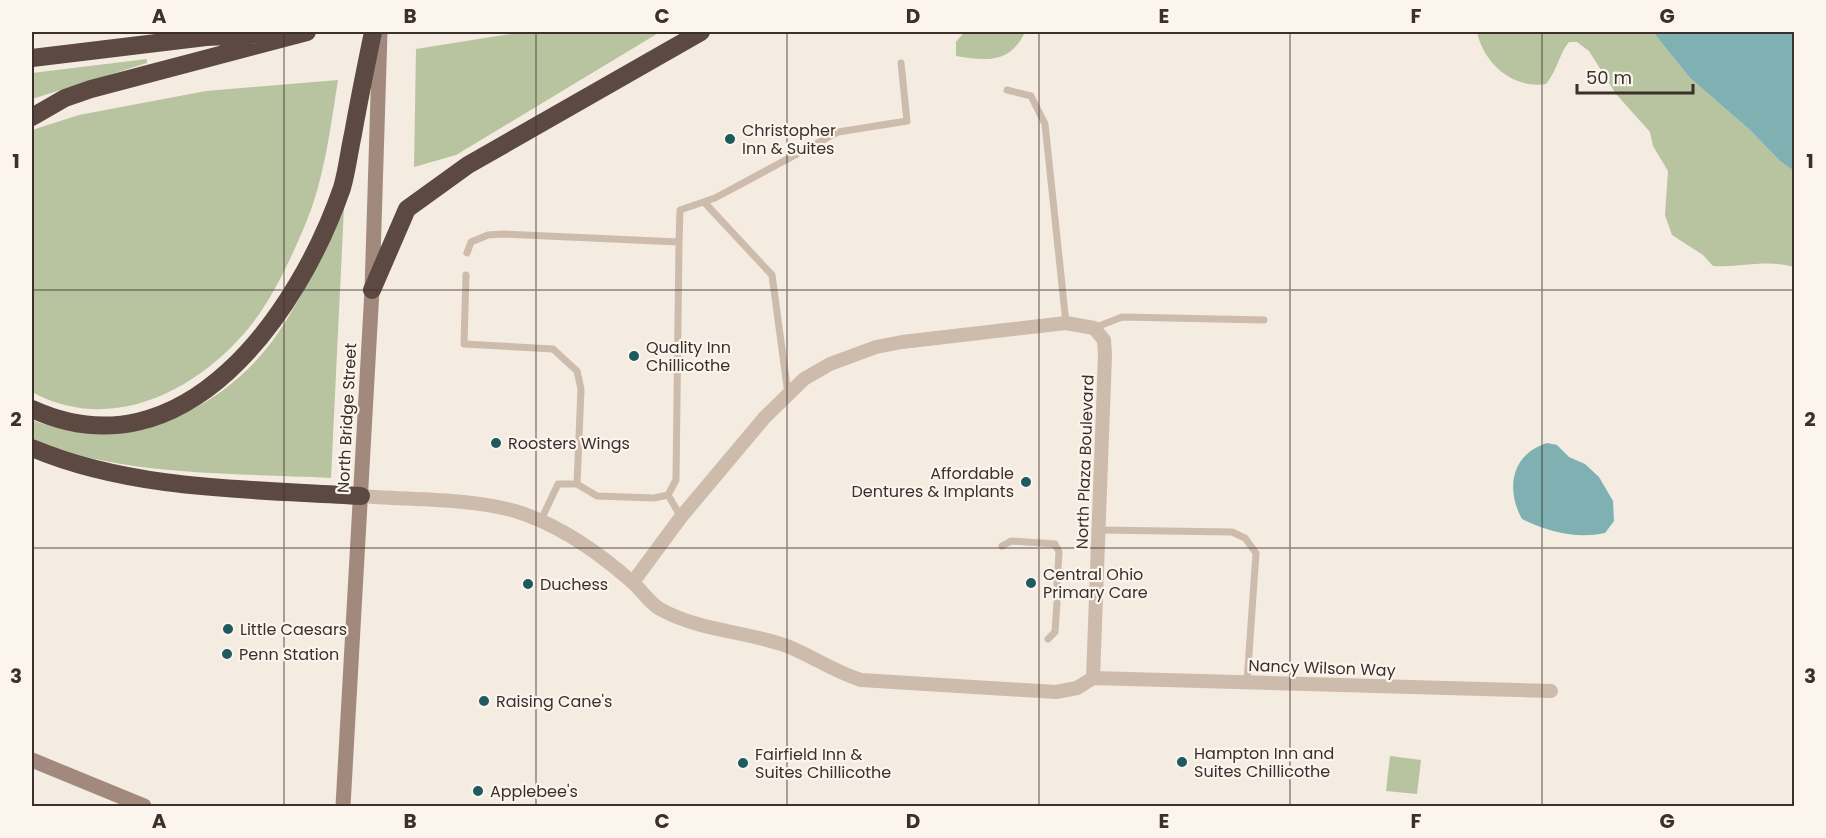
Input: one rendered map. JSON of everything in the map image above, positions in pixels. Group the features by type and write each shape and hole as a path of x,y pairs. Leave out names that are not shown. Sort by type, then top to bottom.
{"highway":[{"path":"32,117 65,98 91,88 307,32"},
{"path":"32,58 206,37 311,32"},
{"path":"32,409 60,420 97,426 137,422 178,407 207,389 237,365 292,293 324,234 342,185 373,32"},
{"path":"372,290 407,209 468,165 701,32"},
{"path":"32,448 70,464 128,477 361,496"}],"main road":[{"name":"North Bridge Street","path":"344,807 372,290 380,32"},
{"path":"32,760 144,807"}],"street":[{"path":"633,582 681,517 765,417 804,379 830,364 876,347 1066,323 1094,328"},
{"name":"North Plaza Boulevard","path":"1093,678 1106,355 1104,339 1094,328"},
{"path":"361,496 484,505 514,510 541,520 575,539 633,582 647,600 674,617 788,647 861,680 1056,692 1077,688 1093,678"},
{"name":"Nancy Wilson Way","path":"1093,678 1551,691"}],"lane":[{"path":"541,520 558,484 577,484 597,496 654,498 668,495 676,480 680,210 704,202 838,132 907,121 901,63"},
{"path":"1007,90 1031,96 1045,124 1066,323"},
{"path":"704,202 772,275 788,394"},
{"path":"467,254 471,242 488,235 503,234 680,242"},
{"path":"466,275 464,344 554,349 577,371 581,389 577,484"},
{"path":"1094,328 1122,317 1264,320"},
{"path":"668,495 681,517"},
{"path":"1100,530 1232,532 1245,538 1256,553 1247,682"},
{"path":"1002,546 1011,541 1055,544 1059,552 1057,584"},
{"path":"1048,639 1055,632 1057,602"}],"green space":[{"path":"523,32 660,32 456,155 414,167 416,49"},
{"path":"964,32 1025,32 1019,42 1005,55 978,59 956,56 956,42"},
{"path":"1477,32 1653,32 1690,78 1750,130 1780,161 1794,171 1794,267 1773,264 1713,266 1703,255 1672,235 1665,215 1668,171 1653,146 1650,132 1616,94 1589,51 1577,42 1569,42 1546,84 1534,85 1512,78 1493,64"},
{"path":"147,59 147,63 32,99 32,73"},
{"path":"338,80 325,156 310,212 276,288 259,315 239,339 218,360 195,377 169,392 143,402 116,408 88,409 60,404 32,392 32,130 79,115 206,91"},
{"path":"344,207 331,478 178,471 138,466 64,451 32,438 32,420 66,429 101,432 135,429 168,420 199,406 227,387 253,363 276,336 313,273"},
{"path":"1390,756 1421,760 1417,794 1386,791"}],"water":[{"path":"1653,32 1794,32 1794,171 1780,161 1750,130 1690,78"},
{"path":"1547,443 1557,445 1569,457 1585,464 1599,477 1613,501 1614,521 1605,533 1573,535 1542,528 1522,519 1514,496 1515,474 1526,455"}],"place":[{"name":"Christopher Inn & Suites","path":"730,139"},
{"name":"Quality Inn Chillicothe","path":"634,356"},
{"name":"Roosters Wings","path":"496,443"},
{"name":"Affordable Dentures & Implants","path":"1026,482"},
{"name":"Central Ohio Primary Care","path":"1031,583"},
{"name":"Duchess","path":"528,584"},
{"name":"Little Caesars","path":"228,629"},
{"name":"Penn Station","path":"227,654"},
{"name":"Raising Cane's","path":"484,701"},
{"name":"Hampton Inn and Suites Chillicothe","path":"1182,762"},
{"name":"Fairfield Inn & Suites Chillicothe","path":"743,763"},
{"name":"Applebee's","path":"478,791"}]}
